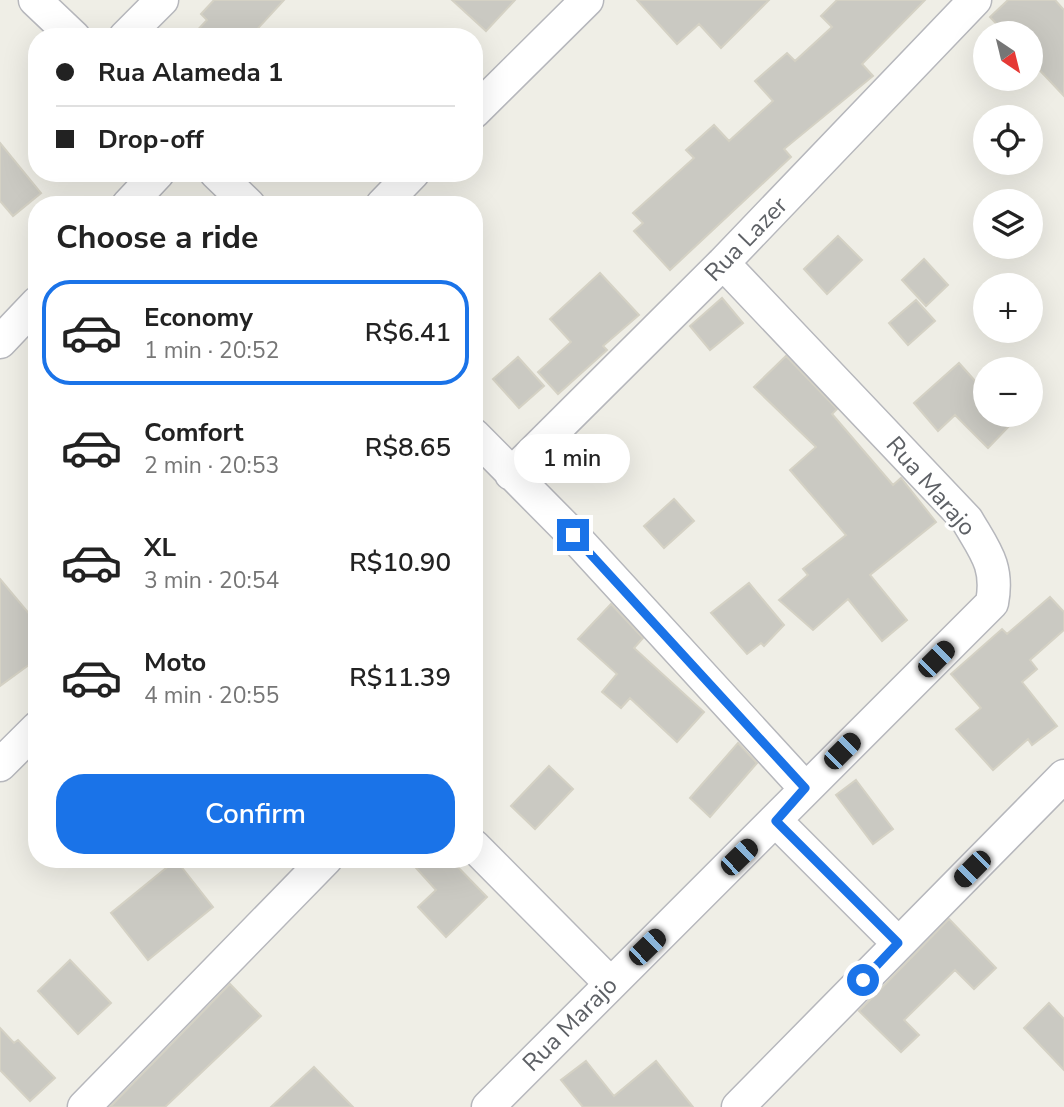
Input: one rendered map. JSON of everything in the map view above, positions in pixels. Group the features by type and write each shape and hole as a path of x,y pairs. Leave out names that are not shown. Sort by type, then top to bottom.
{"street":[{"path":"35,0 65,28"},
{"path":"134,28 162,0"},
{"path":"483,103 586,0"},
{"name":"Rua Lazer","path":"511,474 723,263 975,0"},
{"path":"136,196 150,182"},
{"path":"225,182 240,196"},
{"path":"391,196 404,182"},
{"name":"Rua Marajo","path":"488,1107 992,603 996,581 987,554 967,520 723,263"},
{"path":"0,342 28,312"},
{"path":"483,444 573,535 805,788"},
{"path":"0,765 28,737"},
{"path":"738,1107 1064,776"},
{"path":"776,821 898,943"},
{"path":"483,855 610,983"},
{"path":"84,1107 317,868"}],"building":[{"path":"214,0 284,0 258,28 199,28 207,20 201,14"},
{"path":"452,0 515,0 486,31"},
{"path":"637,0 769,0 721,48 699,24 677,44"},
{"path":"837,0 925,0 862,64 873,76 784,149 791,157 670,270 634,231 643,223 633,213 694,158 686,150 714,125 729,141 773,101 755,81 787,53 795,61 832,27 821,16"},
{"path":"1008,0 1055,0 1064,10 1064,96 1043,74 1043,21 994,21 990,17"},
{"path":"0,143 28,177 28,182 32,182 41,193 37,196 28,196 28,204 13,216 0,201"},
{"path":"838,236 862,260 827,294 804,269"},
{"path":"924,259 948,285 926,306 902,280"},
{"path":"600,273 639,315 603,346 607,350 558,394 538,372 571,342 550,319"},
{"path":"722,298 743,323 710,350 690,326"},
{"path":"916,300 935,321 908,345 889,323"},
{"path":"786,356 837,409 832,414 893,485 901,478 936,522 870,575 907,620 882,641 848,599 813,630 779,600 808,575 803,569 846,535 790,470 816,447 754,387"},
{"path":"518,357 544,386 519,408 493,379"},
{"path":"959,363 973,379 973,427 1008,427 988,448 955,415 938,431 914,403"},
{"path":"674,499 694,521 664,548 644,526"},
{"path":"0,579 28,612 28,666 0,686"},
{"path":"749,583 784,625 764,646 761,643 747,654 711,613"},
{"path":"1050,597 1064,612 1064,630 1030,660 1037,669 1022,682 1057,726 1032,745 1028,739 993,770 956,729 981,708 951,674 1002,629 1007,634"},
{"path":"611,604 643,638 634,648 704,712 677,742 630,698 621,708 602,692 617,674 578,639"},
{"path":"738,743 757,763 710,817 690,798"},
{"path":"549,766 573,789 535,829 511,806"},
{"path":"856,780 893,829 873,844 836,795"},
{"path":"166,868 182,868 213,907 148,960 111,913"},
{"path":"416,868 459,868 487,897 446,937 418,907 436,890"},
{"path":"949,919 996,968 974,989 955,970 904,1020 919,1035 901,1052 859,1011"},
{"path":"70,960 111,1003 78,1034 38,991"},
{"path":"230,984 261,1016 165,1107 110,1107"},
{"path":"1049,1003 1064,1019 1064,1070 1024,1028"},
{"path":"0,1028 14,1043 18,1040 55,1078 30,1101 0,1070"},
{"path":"586,1061 614,1096 656,1061 693,1107 583,1107 561,1080"},
{"path":"314,1067 353,1107 271,1107"}],"route":[{"path":"573,535 805,788 776,821 898,943 863,980"}]}
